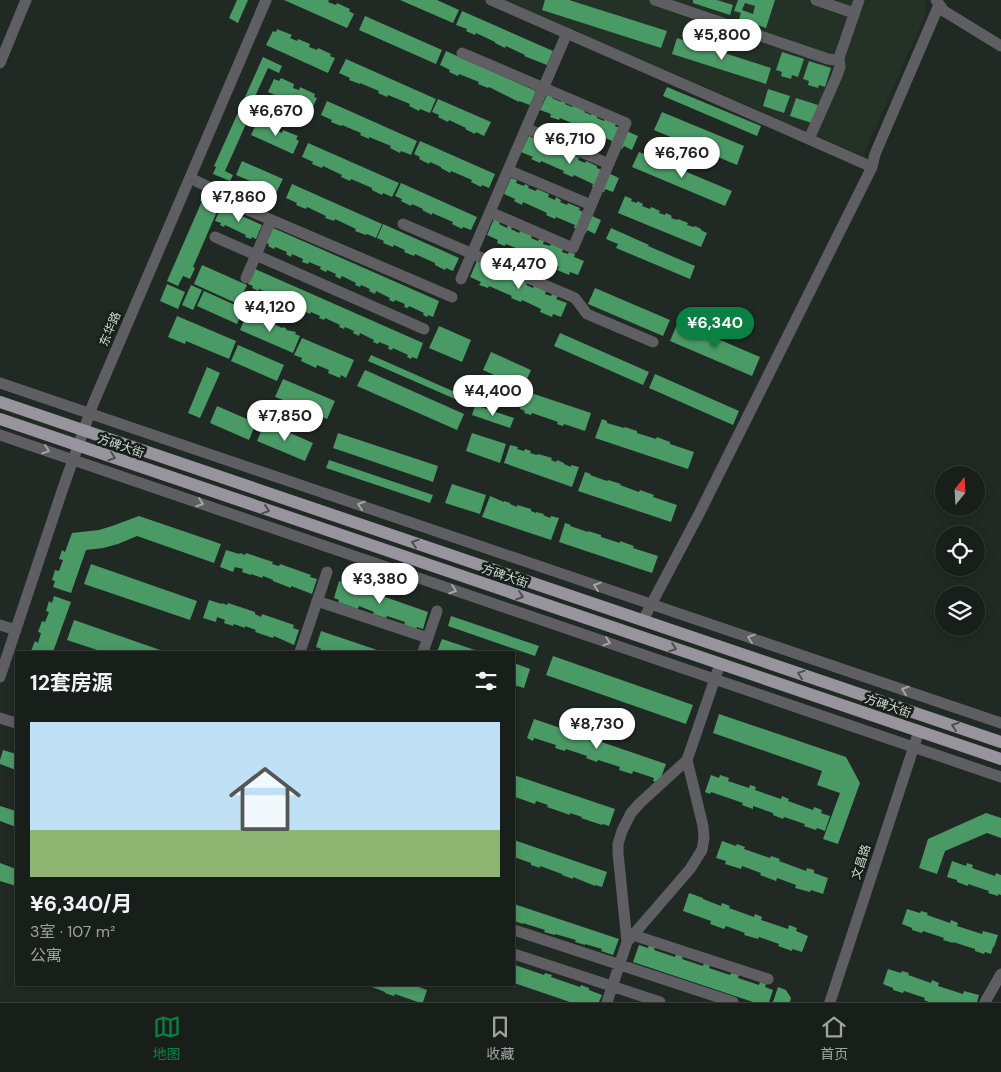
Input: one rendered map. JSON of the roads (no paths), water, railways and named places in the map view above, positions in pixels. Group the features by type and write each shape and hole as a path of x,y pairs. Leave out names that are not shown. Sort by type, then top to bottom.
{"main road":[{"name":"方碑大街","path":"0,402 1001,742"},
{"name":"方碑大街","path":"0,419 1001,759"}],"street":[{"path":"0,63 26,0"},
{"name":"东华路","path":"0,677 90,414 266,0"},
{"path":"491,0 872,167"},
{"path":"655,0 828,59 836,60 840,58"},
{"path":"816,0 854,13"},
{"path":"809,139 840,67 840,58 859,0"},
{"path":"643,620 872,167 875,154 937,2 944,11 1001,46"},
{"path":"461,279 567,33"},
{"path":"462,53 626,123 573,248 490,212"},
{"path":"526,128 609,164"},
{"path":"508,170 591,206"},
{"path":"190,178 229,197 241,207 452,297"},
{"path":"246,278 271,220"},
{"path":"403,224 575,298 587,314 653,342"},
{"path":"215,238 424,329"},
{"path":"0,383 1001,723"},
{"path":"0,435 1001,777"},
{"path":"300,651 327,572"},
{"path":"317,601 428,638"},
{"path":"423,651 437,611"},
{"path":"0,625 16,630"},
{"path":"630,939 618,853 618,844 622,831 628,818 640,803 687,760 720,664"},
{"path":"0,718 15,723"},
{"name":"文昌路","path":"830,1002 919,731"},
{"path":"607,1002 630,939 690,869 702,850 703,826 687,760"},
{"path":"515,930 733,1002"},
{"path":"630,939 768,979"},
{"path":"515,954 660,1002"},
{"path":"985,1002 1001,974"}]}
